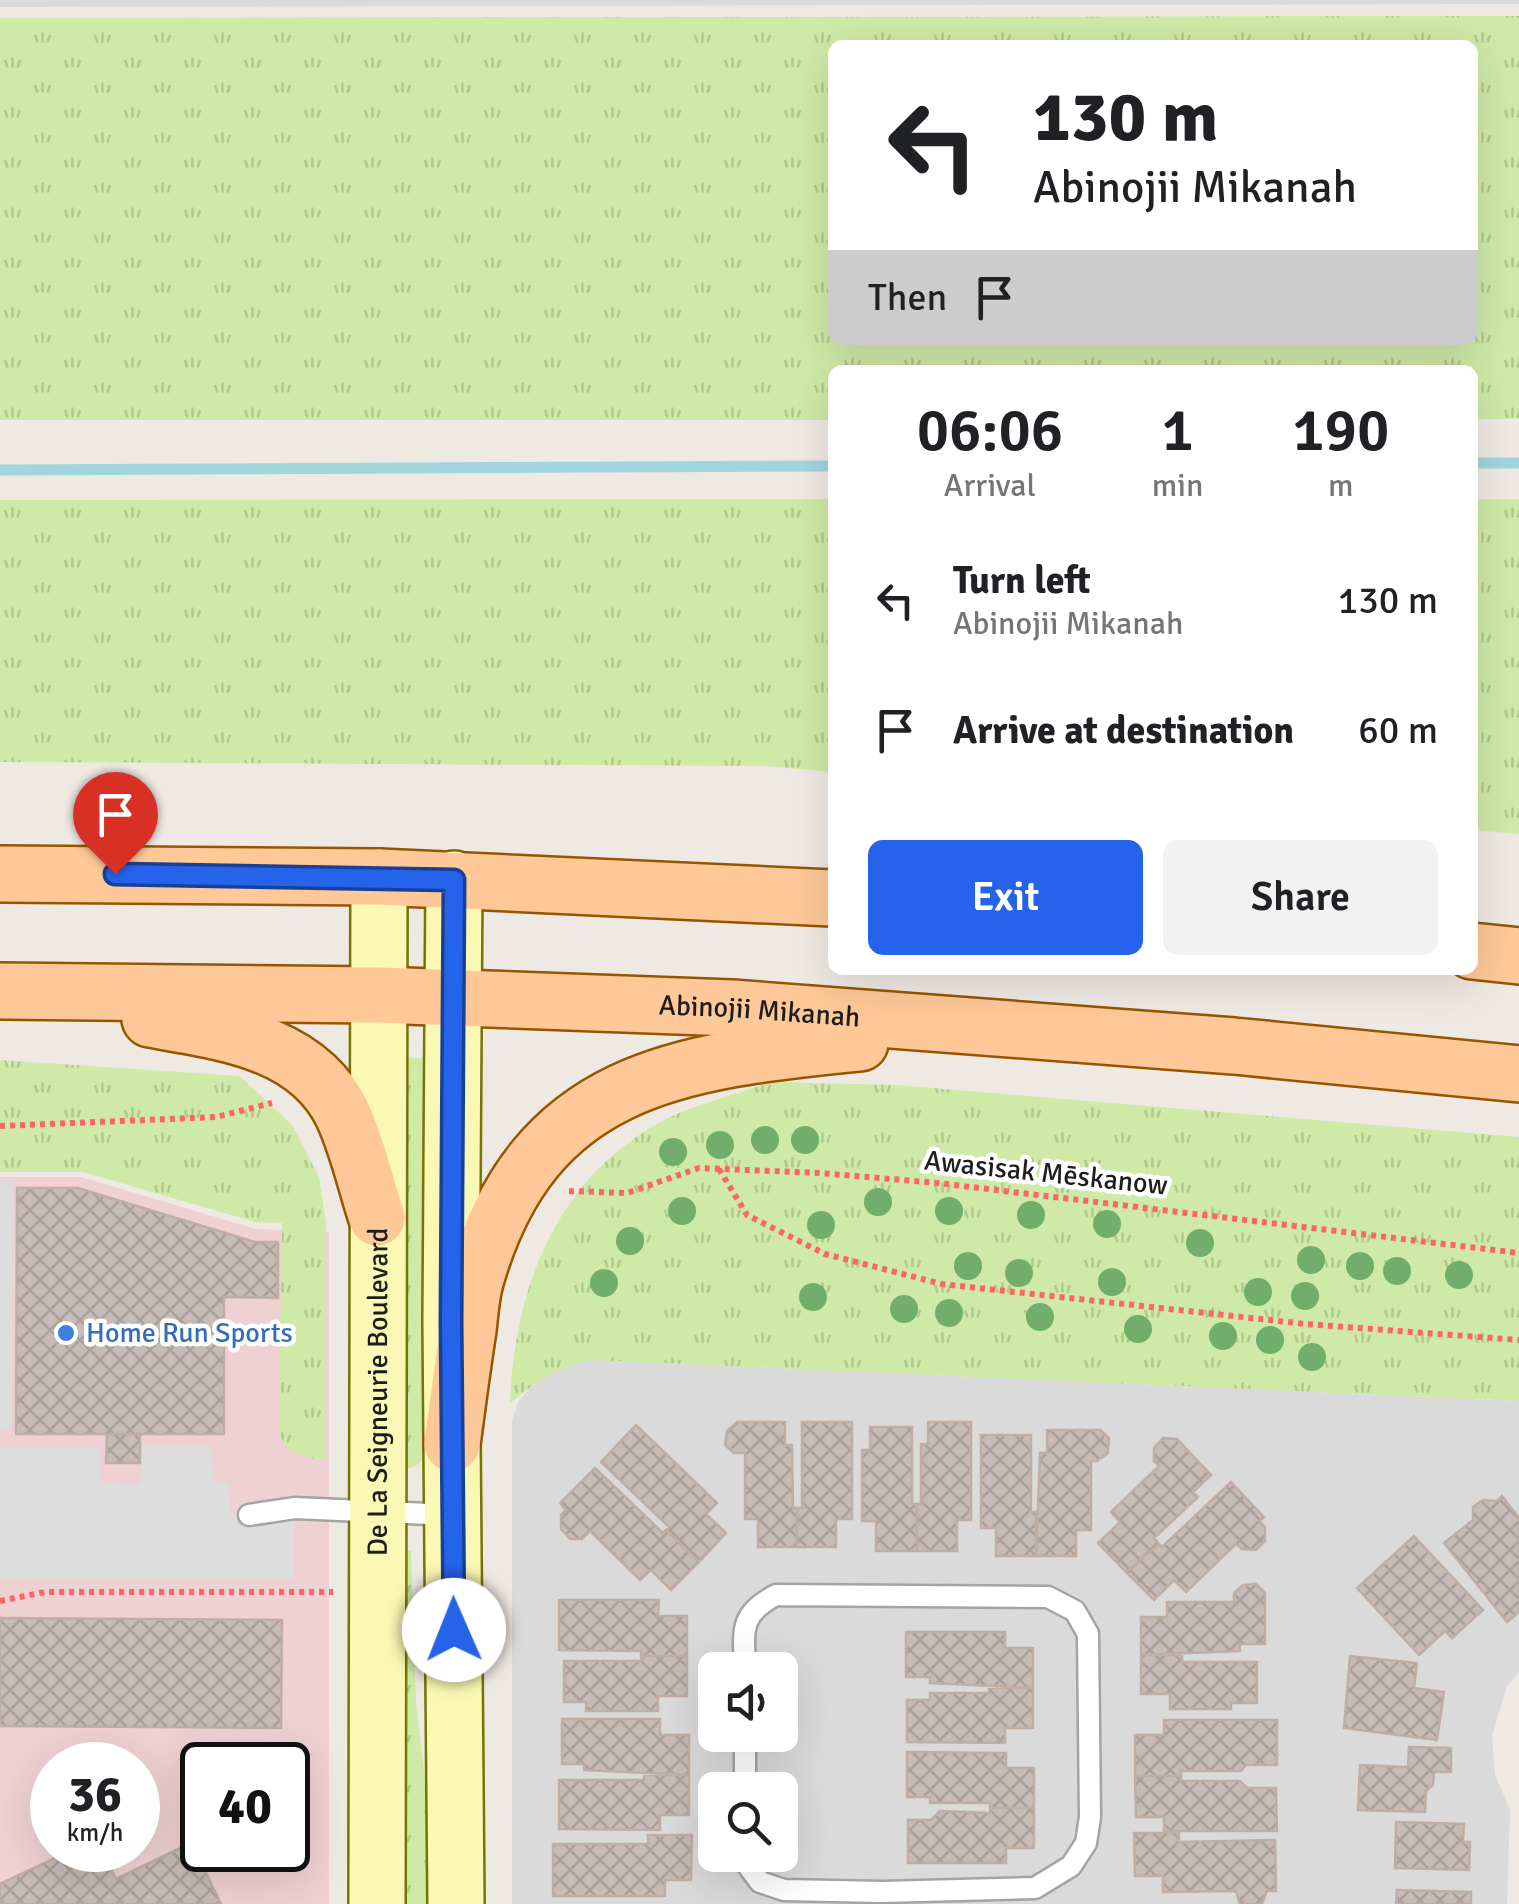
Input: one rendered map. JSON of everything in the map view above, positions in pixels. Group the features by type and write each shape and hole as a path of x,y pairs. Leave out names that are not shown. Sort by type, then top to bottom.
{"main road":[{"path":"0,874 379,877 828,898"},
{"path":"1478,952 1519,956"},
{"path":"0,991 232,1034 267,1046 300,1064 330,1095 343,1116 377,1218"},
{"name":"Abinojii Mikanah","path":"0,991 378,995 732,1008 1234,1046 1519,1074"},
{"path":"452,1444 474,1282 491,1231 532,1164 583,1113 618,1091 666,1073 777,1051 1002,1028"}],"street":[{"name":"De La Seigneurie Boulevard","path":"377,1904 379,877"},
{"path":"454,880 452,1515 456,1904"}],"lane":[{"path":"249,1516 294,1508 452,1515"},
{"path":"745,1652 744,1624 755,1606 776,1595 1048,1597 1075,1612 1088,1634 1090,1817 1086,1844 1071,1866 1035,1888 882,1898 784,1890 760,1882 753,1872"}],"path":[{"path":"0,1126 216,1117 282,1099 316,1080"},
{"name":"Awasisak Mēskanow","path":"570,1191 627,1193 699,1168 718,1168 938,1183 1519,1253"},
{"path":"718,1168 747,1215 826,1254 942,1284 1306,1324 1519,1340"},
{"path":"0,1601 45,1592 339,1592"}],"shaded area":[{"path":"0,0 1519,0 1519,4 0,7"},
{"path":"0,1177 81,1177 256,1229 329,1232 329,1904 0,1904"},
{"path":"0,1181 13,1182 11,1429 0,1429"},
{"path":"594,1360 1519,1401 1519,1672 1507,1686 1492,1735 1495,1774 1510,1810 1507,1904 512,1904 512,1422 517,1404 547,1374 572,1363"},
{"path":"141,1445 212,1446 213,1482 229,1483 230,1516 295,1508 293,1579 0,1580 0,1447 99,1448 101,1483 141,1484"}],"green space":[{"path":"1519,16 1519,419 1478,419 1478,365 828,365 828,420 0,420 0,18"},
{"path":"828,499 828,772 766,766 0,762 0,500"},
{"path":"1478,499 1519,499 1519,834 1478,830"},
{"path":"405,1058 429,1058 430,1442 418,1464 404,1469"},
{"path":"0,1060 240,1076 292,1125 319,1177 326,1223 326,1459 298,1454 279,1433 282,1223 255,1222 83,1172 0,1172"},
{"path":"770,1082 897,1085 1519,1137 1519,1401 594,1360 559,1370 510,1403 513,1361 531,1281 566,1209 590,1178 620,1149 668,1118"},
{"path":"403,1551 411,1551 416,1703 431,1828 433,1904 403,1904"}],"building":[{"path":"17,1188 78,1188 255,1242 278,1242 278,1298 224,1297 224,1434 16,1434"},
{"path":"737,1422 785,1422 785,1445 792,1445 797,1547 758,1547 758,1519 745,1519 745,1453 734,1453 725,1445 727,1431"},
{"path":"802,1422 852,1422 852,1519 836,1519 836,1547 797,1547 797,1508 802,1508"},
{"path":"928,1422 971,1422 971,1520 957,1520 957,1551 917,1551 921,1444 928,1444"},
{"path":"636,1425 717,1503 706,1514 726,1533 699,1562 666,1530 669,1527 601,1462"},
{"path":"870,1427 912,1427 912,1504 917,1504 917,1551 876,1551 876,1521 862,1521 862,1450 870,1450"},
{"path":"1047,1430 1100,1430 1109,1438 1108,1453 1091,1461 1091,1530 1076,1530 1076,1556 1036,1556 1040,1453 1047,1453"},
{"path":"107,1434 140,1434 140,1463 106,1463"},
{"path":"981,1435 1031,1435 1031,1512 1036,1512 1036,1556 996,1556 996,1528 981,1528"},
{"path":"1163,1438 1177,1439 1211,1475 1193,1492 1198,1497 1154,1538 1159,1544 1126,1572 1098,1543 1120,1522 1111,1512 1159,1466 1154,1461 1154,1448"},
{"path":"595,1468 699,1562 671,1590 651,1570 640,1580 590,1531 582,1539 570,1539 561,1529 561,1515 566,1510 560,1503"},
{"path":"1231,1482 1264,1517 1259,1521 1265,1527 1265,1541 1256,1550 1242,1549 1236,1544 1186,1592 1174,1580 1154,1600 1126,1572 1159,1544 1162,1547"},
{"path":"1502,1496 1519,1518 1519,1612 1507,1622 1444,1543 1473,1520 1473,1507"},
{"path":"1414,1536 1483,1610 1452,1638 1445,1631 1419,1655 1357,1588"},
{"path":"1256,1584 1265,1593 1265,1644 1240,1644 1240,1651 1141,1655 1141,1617 1167,1617 1167,1602 1234,1602 1234,1593 1243,1585"},
{"path":"559,1600 659,1600 658,1616 687,1616 687,1656 559,1650"},
{"path":"0,1618 282,1620 281,1728 0,1726"},
{"path":"906,1632 1005,1632 1005,1648 1033,1648 1033,1688 930,1683 930,1677 906,1677"},
{"path":"1141,1655 1182,1655 1182,1662 1257,1662 1257,1703 1231,1703 1231,1709 1170,1709 1170,1694 1141,1694"},
{"path":"641,1656 687,1656 687,1696 658,1696 658,1711 586,1711 586,1702 564,1702 564,1661 641,1661"},
{"path":"1350,1656 1417,1663 1414,1688 1444,1692 1437,1740 1344,1728"},
{"path":"989,1688 1033,1688 1033,1728 1005,1728 1005,1743 907,1742 907,1700 930,1700 930,1693 989,1693"},
{"path":"562,1719 660,1719 660,1735 689,1735 689,1775 584,1770 584,1764 562,1764"},
{"path":"1164,1720 1277,1720 1277,1765 1246,1765 1241,1771 1181,1771 1181,1776 1135,1776 1135,1735 1164,1735"},
{"path":"1409,1747 1451,1748 1451,1772 1434,1772 1433,1785 1426,1791 1425,1812 1358,1810 1360,1765 1408,1767"},
{"path":"907,1752 1006,1753 1006,1768 1034,1768 1034,1808 930,1803 930,1797 907,1797"},
{"path":"644,1775 689,1775 689,1815 660,1815 660,1830 559,1829 559,1780 644,1780"},
{"path":"1135,1776 1240,1781 1247,1788 1276,1788 1277,1831 1164,1831 1164,1817 1136,1817"},
{"path":"990,1808 1034,1808 1034,1848 1006,1848 1006,1863 908,1863 908,1820 931,1820 940,1811 990,1813"},
{"path":"1396,1822 1464,1824 1463,1842 1470,1842 1469,1870 1395,1868"},
{"path":"1134,1833 1179,1833 1179,1842 1275,1840 1276,1891 1267,1891 1262,1904 1240,1904 1236,1891 1163,1892 1163,1876 1135,1876"},
{"path":"648,1835 692,1835 691,1880 665,1880 665,1896 553,1896 553,1844 648,1844"},
{"path":"180,1848 180,1872 206,1872 221,1904 0,1904 0,1884 30,1870 113,1872 116,1879 131,1872 160,1872 160,1858"},
{"path":"1397,1890 1471,1892 1471,1904 1396,1904"}],"waterway":[{"path":"1478,463 1519,463"},
{"path":"0,470 828,466"}],"place":[{"name":"Home Run Sports","path":"66,1333"}],"route":[{"path":"115,874 454,880 454,1630"}]}
